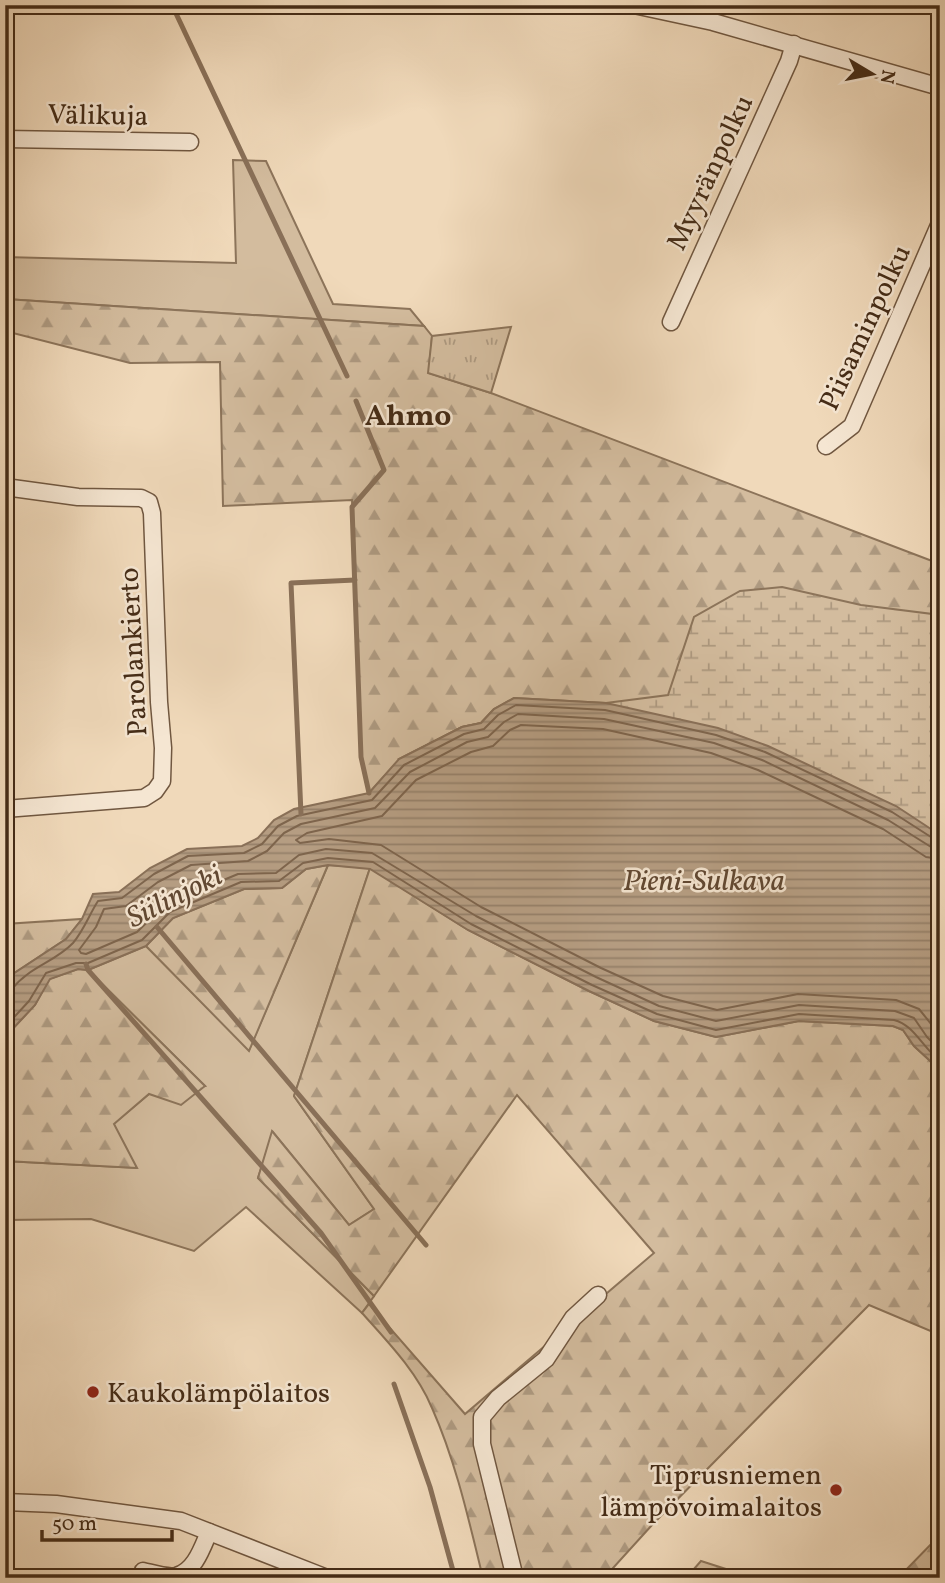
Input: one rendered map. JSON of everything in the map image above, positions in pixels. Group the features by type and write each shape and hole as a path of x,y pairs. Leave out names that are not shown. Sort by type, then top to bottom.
{"street":[{"path":"634,5 713,22 940,87"},
{"name":"Myyränpolku","path":"671,322 789,61 794,44"},
{"name":"Välikuja","path":"5,139 190,142"},
{"name":"Piisaminpolku","path":"826,446 852,426 940,223"},
{"name":"Parolankierto","path":"5,487 78,496 141,498 149,502 152,513 163,748 163,781 144,799 5,809"},
{"path":"515,1578 482,1444 482,1417 498,1398 546,1359 573,1318 598,1295"},
{"path":"5,1502 56,1504 181,1521 327,1578"},
{"path":"143,1571 175,1576 189,1569 209,1532"}],"green space":[{"path":"233,160 266,161 333,304 410,309 424,326 5,299 5,257 236,263"},
{"path":"5,299 424,326 432,336 429,373 491,393 940,564 940,835 606,703 494,709 481,723 462,727 400,759 369,793 361,757 352,500 223,506 220,362 130,363 5,331"},
{"path":"511,327 491,393 428,373 432,336"},
{"path":"782,587 861,605 940,615 940,1019 399,759 462,727 481,723 494,709 514,698 606,703 668,695 694,617 740,591"},
{"path":"328,865 370,868 294,1096 374,1209 349,1225 273,1132 258,1178 374,1296 362,1313 246,1207 194,1251 91,1219 5,1220 5,1161 136,1168 113,1124 149,1094 205,1086 88,970 146,946 249,1050"},
{"path":"328,865 249,1051 146,946 173,918 244,889 282,888 306,869"},
{"path":"370,868 468,930 654,1021 716,1037 799,1021 893,1026 903,1030 914,1046 940,1070 940,1335 869,1305 652,1525 604,1578 483,1578 455,1470 432,1408 410,1370 362,1313 369,1304 465,1414 654,1253 517,1095 374,1296 258,1178 272,1131 349,1225 374,1209 294,1096"},
{"path":"82,919 66,939 13,974 5,990 5,924"},
{"path":"78,969 88,970 205,1086 181,1105 149,1094 114,1124 137,1168 5,1161 5,1037 35,1005 49,979"},
{"path":"940,1535 940,1578 898,1578"},
{"path":"701,1561 754,1578 686,1578"}],"water":[{"name":"Pieni-Sulkava","path":"514,698 606,703 718,728 768,746 896,806 940,835 940,1070 914,1046 903,1030 893,1026 799,1021 716,1037 654,1021 468,930 370,869 328,865 306,869 282,888 244,889 173,918 146,946 88,970 78,969 50,979 35,1005 5,1037 5,990 13,974 66,939 82,919 93,894 119,892 150,868 187,849 242,846 258,838 274,820 294,809 369,793 399,759 462,727 481,723 494,709"}],"waterway":[{"path":"172,5 347,376"},
{"path":"356,401 384,470 352,507 361,757 369,793"},
{"path":"301,814 291,583 355,580"},
{"name":"Siilinjoki","path":"157,927 426,1245"},
{"path":"86,964 88,970 321,1233 391,1332"},
{"path":"394,1384 430,1487 455,1578"}],"railway":[{"path":"921,5 940,12"}],"place":[{"name":"Kaukolämpölaitos","path":"93,1392"},
{"name":"Tiprusniemen lämpövoimalaitos","path":"836,1490"}],"district":[{"name":"Ahmo","path":"408,415"}]}
